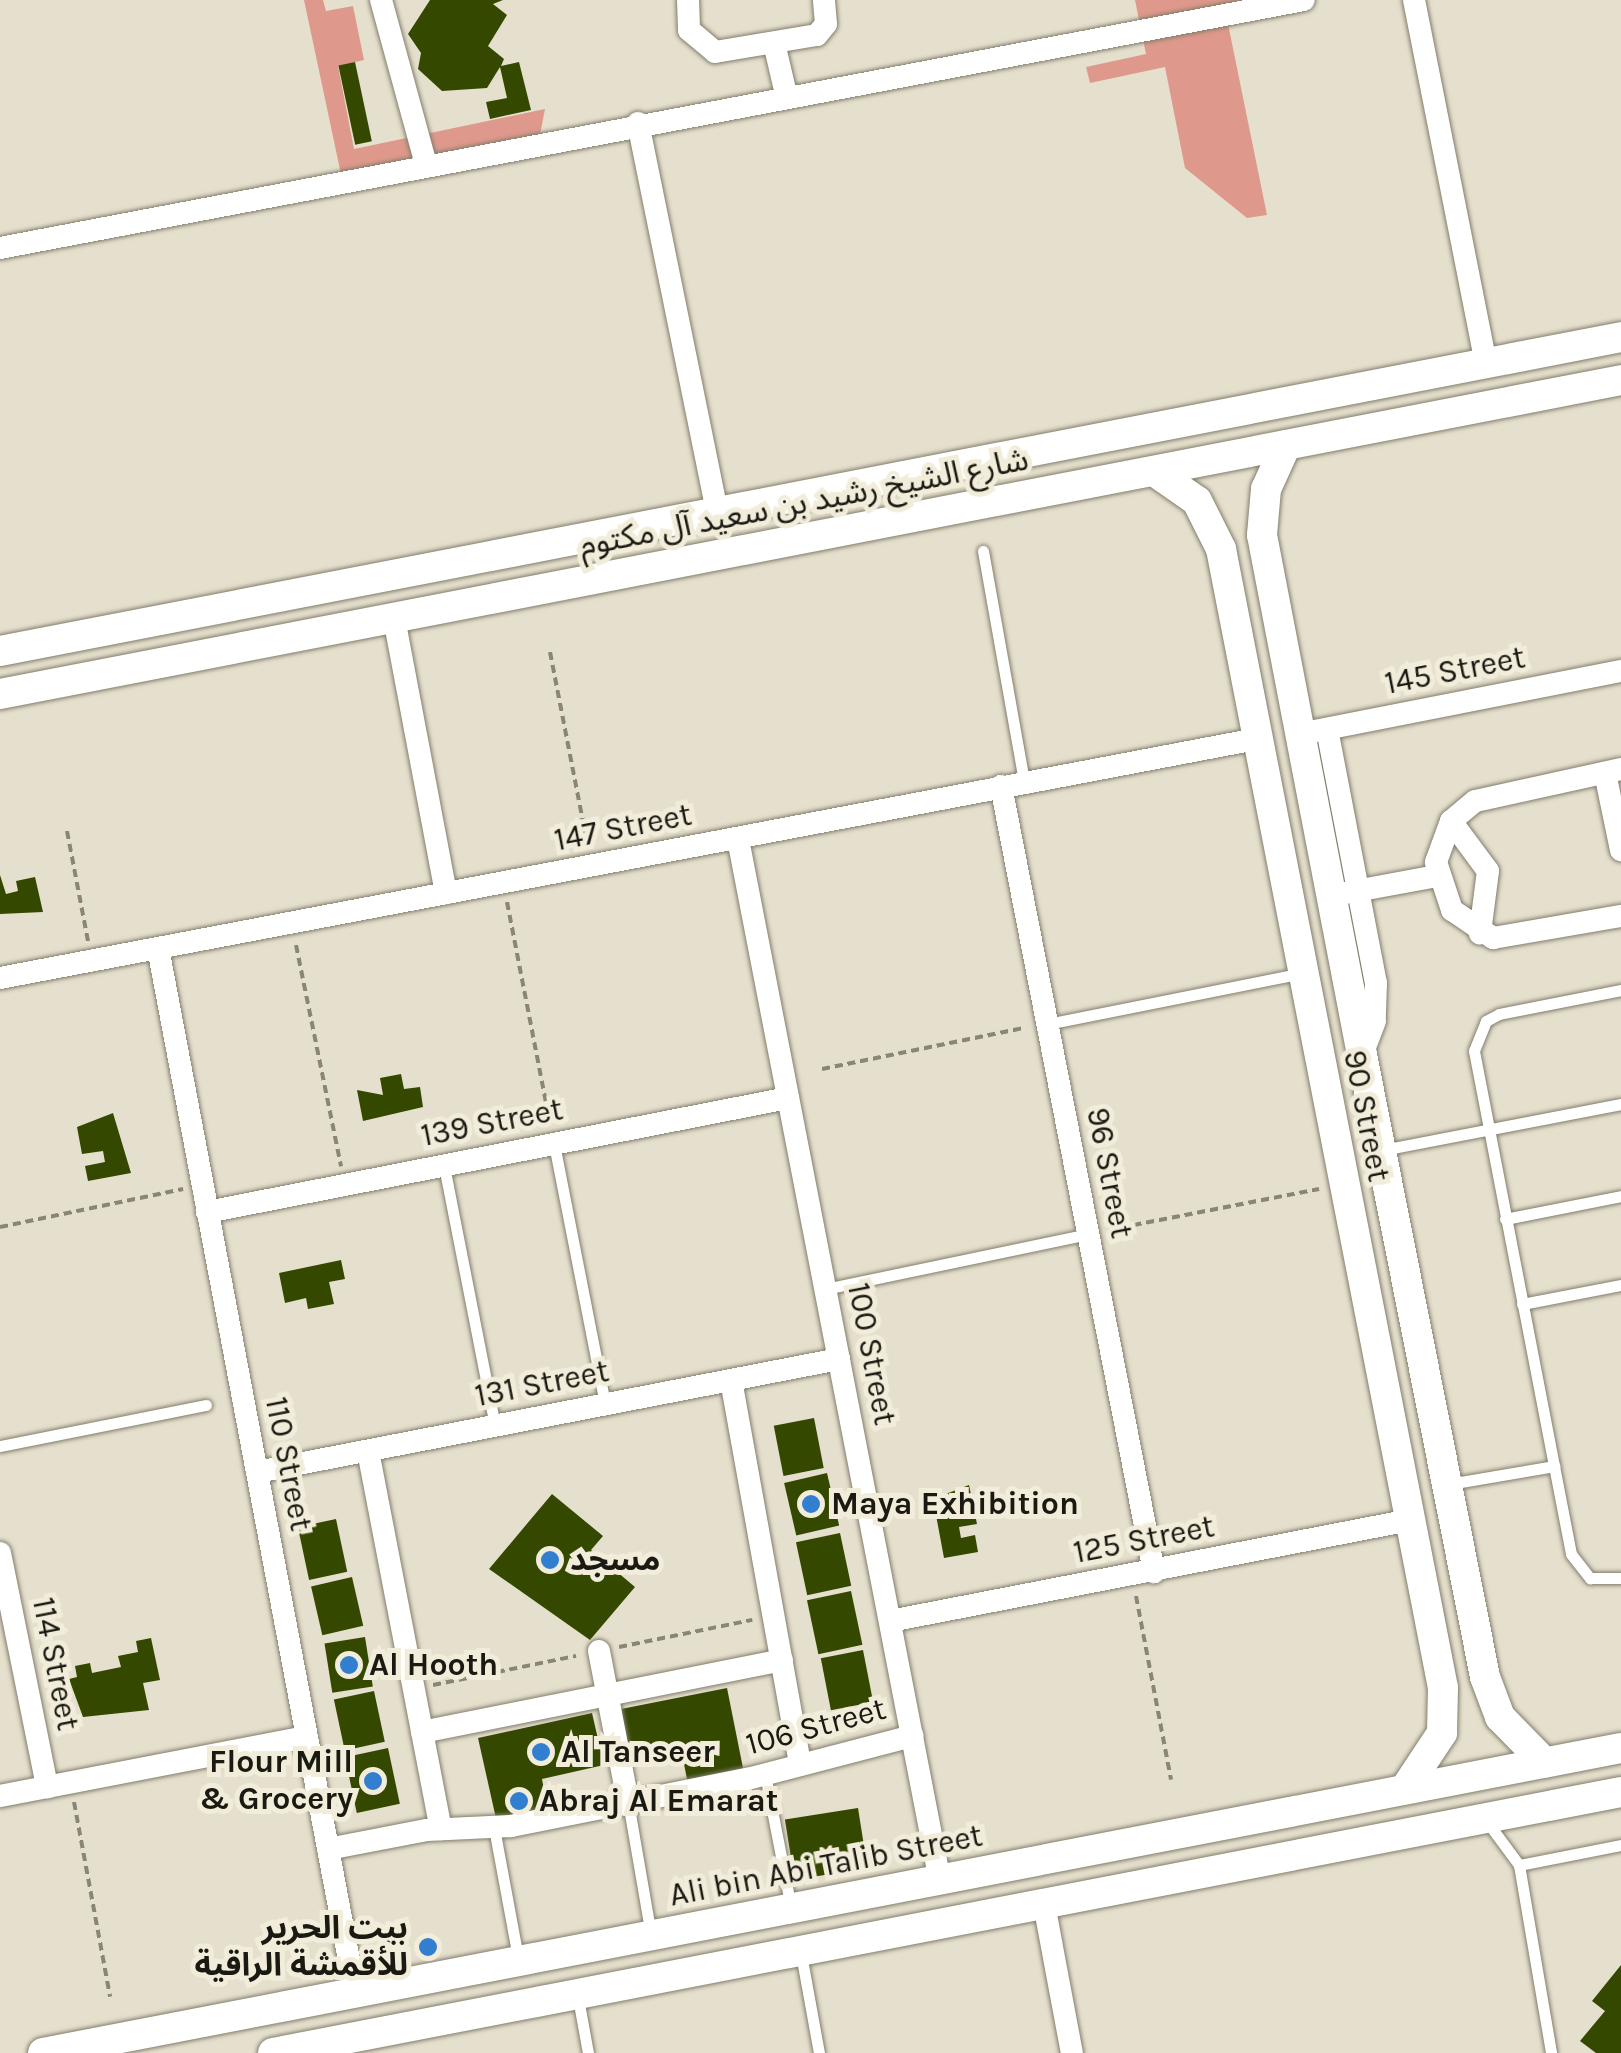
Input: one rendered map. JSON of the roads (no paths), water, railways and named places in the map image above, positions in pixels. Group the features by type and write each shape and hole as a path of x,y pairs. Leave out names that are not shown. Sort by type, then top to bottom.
{"street":[{"path":"381,0 426,164"},
{"path":"688,0 689,30 704,48 774,43 822,31 824,0"},
{"path":"0,248 786,94 1262,4 1304,0"},
{"path":"1414,0 1486,362"},
{"path":"774,43 786,94"},
{"path":"638,123 716,512"},
{"name":"شارع الشيخ رشيد بن سعيد آل مكتوم","path":"0,651 1621,337"},
{"path":"1547,351 1561,364 1556,393"},
{"name":"شارع الشيخ رشيد بن سعيد آل مكتوم","path":"0,694 1621,380"},
{"name":"90 Street","path":"1286,445 1261,511 1279,624 1314,731 1345,893 1362,1056 1472,1610 1500,1717 1545,1763"},
{"name":"90 Street","path":"1154,471 1208,516 1236,630 1429,1617 1442,1733 1405,1790"},
{"path":"887,478 878,508 894,521"},
{"path":"844,486 859,500 854,529"},
{"path":"1236,630 1254,608 1279,624"},
{"path":"394,618 446,893"},
{"name":"145 Street","path":"1314,731 1621,672"},
{"name":"147 Street","path":"0,978 1257,738"},
{"path":"1621,850 1613,771 1475,800 1451,821 1436,876 1452,910 1480,933 1507,939 1621,916"},
{"name":"96 Street","path":"1012,784 1047,1024 1088,1234 1143,1574"},
{"path":"1451,821 1488,871 1480,933"},
{"name":"100 Street","path":"738,839 940,1880"},
{"path":"1345,893 1436,876"},
{"name":"110 Street","path":"158,948 355,1992"},
{"path":"1321,1064 1343,1069 1362,1056"},
{"path":"1328,1099 1344,1080 1369,1086"},
{"name":"139 Street","path":"208,1212 788,1098"},
{"name":"131 Street","path":"257,1472 839,1359"},
{"path":"731,1380 800,1765"},
{"path":"368,1451 440,1829"},
{"name":"125 Street","path":"890,1622 1410,1520"},
{"name":"114 Street","path":"0,1553 47,1787"},
{"path":"1429,1617 1447,1624 1472,1610"},
{"path":"598,1652 628,1802"},
{"path":"422,1732 782,1660"},
{"name":"106 Street","path":"328,1849 440,1829 494,1828 765,1774 912,1736"},
{"path":"0,1796 306,1737"},
{"name":"Ali bin Abi Talib Street","path":"43,2053 1621,1748"},
{"path":"272,2053 353,2045 577,1993 1621,1792"},
{"path":"1044,1904 1072,2053"},
{"path":"701,1925 695,1948 707,1969"},
{"path":"639,1982 641,1937"}],"lane":[{"path":"983,551 1012,784"},
{"path":"1047,1024 1302,973"},
{"path":"1621,990 1486,1020 1474,1051 1554,1466 1578,1568 1590,1578 1621,1578"},
{"path":"1382,1150 1621,1104"},
{"path":"554,1144 605,1405"},
{"path":"444,1166 495,1426"},
{"path":"1505,1220 1621,1196"},
{"path":"825,1288 1088,1234"},
{"path":"1522,1304 1621,1285"},
{"path":"0,1446 206,1405"},
{"path":"1447,1484 1554,1466"},
{"path":"765,1774 791,1908"},
{"path":"628,1802 641,1937"},
{"path":"1480,1819 1505,1837 1519,1865 1551,2053"},
{"path":"494,1828 519,1960"},
{"path":"1519,1865 1621,1845"},
{"path":"800,1952 819,2053"},
{"path":"577,1993 588,2053"}],"place":[{"name":"Maya Exhibition","path":"811,1504"},
{"name":"مسجد","path":"550,1560"},
{"name":"Al Hooth","path":"349,1665"},
{"name":"Al Tanseer","path":"541,1752"},
{"name":"Flour Mill & Grocery","path":"373,1781"},
{"name":"Abraj Al Emarat","path":"519,1801"},
{"name":"بيت الحرير للأقمشة الراقية","path":"428,1947"}]}
